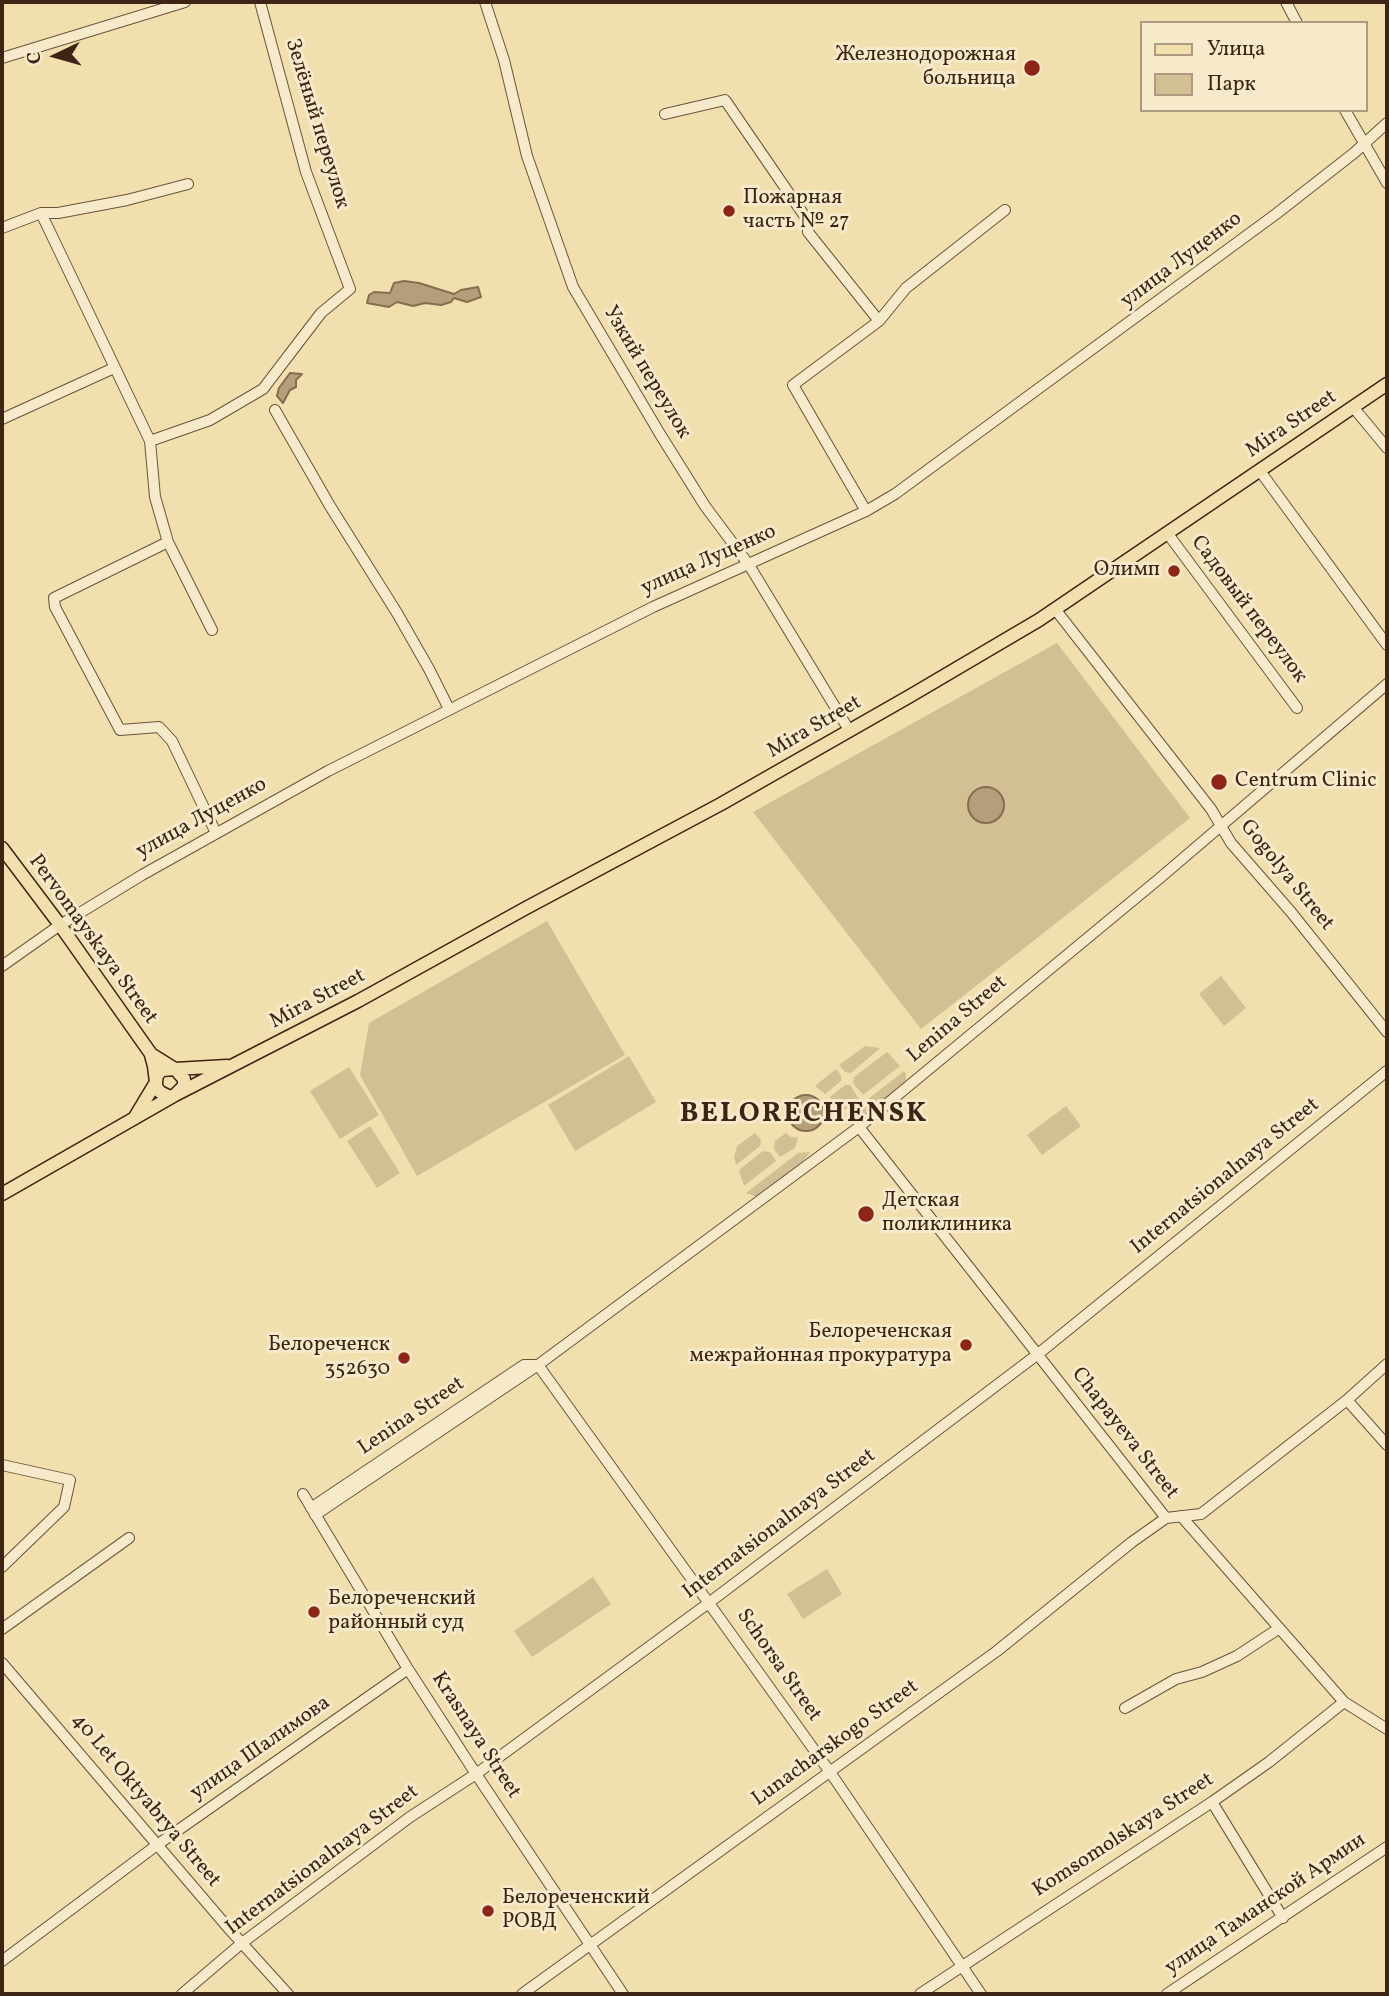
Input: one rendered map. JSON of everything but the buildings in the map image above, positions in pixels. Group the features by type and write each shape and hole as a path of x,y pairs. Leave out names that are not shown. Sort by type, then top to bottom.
{"main road":[{"name":"Mira Street","path":"2,1194 175,1096 720,804 910,696 1055,609 1387,383"},
{"name":"Pervomayskaya Street","path":"2,848 151,1054 175,1069"},
{"name":"Pervomayskaya Street","path":"151,1054 156,1082"},
{"name":"Mira Street","path":"175,1069 237,1065"},
{"path":"175,1069 180,1073 184,1086 175,1096 170,1097 159,1092 156,1082 162,1070 175,1069"},
{"name":"Mira Street","path":"134,1119 156,1082"}],"street":[{"path":"2,58 185,2"},
{"name":"Зелёный переулок","path":"150,441 210,419 265,392 321,313 350,289 306,172 260,2"},
{"name":"Узкий переулок","path":"485,2 504,61 527,156 573,287 660,434 705,506 749,565 849,730"},
{"path":"1286,2 1296,21"},
{"path":"665,114 725,100 808,221 808,232 880,321"},
{"path":"1346,112 1387,183"},
{"name":"улица Луценко","path":"2,965 60,925 142,875 328,771 653,607 866,511 918,478 1113,336 1276,214 1387,123"},
{"path":"2,228 41,213 58,213 127,200 188,184"},
{"path":"866,511 793,385 880,321 906,288 1005,210"},
{"path":"41,213 150,441 155,497 168,542 212,630"},
{"path":"2,419 114,368"},
{"path":"1353,407 1387,448"},
{"path":"275,410 330,506 397,613 449,709"},
{"path":"1260,471 1387,645"},
{"name":"Садовый переулок","path":"1168,534 1297,709"},
{"path":"168,542 54,598 55,607 120,730 159,727 172,741 216,833"},
{"name":"Gogolya Street","path":"1055,609 1222,826 1231,843 1291,912 1387,1032"},
{"name":"Lenina Street","path":"313,1511 538,1365 859,1127 1222,826 1387,684"},
{"name":"Internatsionalnaya Street","path":"183,1994 243,1943 411,1817 476,1774 710,1602 1038,1354 1387,1071"},
{"name":"Chapayeva Street","path":"859,1127 1166,1518 1181,1517 1344,1702 1387,1729"},
{"path":"1181,1517 1201,1514 1348,1400 1387,1364"},
{"name":"Schorsa Street","path":"538,1365 830,1772 981,1994"},
{"path":"1348,1400 1387,1445"},
{"path":"2,1465 70,1480 64,1507 2,1567"},
{"name":"Krasnaya Street","path":"303,1494 408,1669 623,1994"},
{"name":"Lunacharskogo Street","path":"522,1994 997,1651 1132,1542 1166,1518"},
{"path":"2,1629 130,1538"},
{"path":"1125,1708 1176,1679 1202,1672 1237,1656 1278,1629"},
{"name":"40 Let Oktyabrya Street","path":"2,1663 288,1994"},
{"name":"улица Шалимова","path":"2,1961 157,1845 408,1669"},
{"name":"Komsomolskaya Street","path":"920,1994 1213,1802 1269,1762 1344,1702"},
{"path":"1213,1802 1283,1918"},
{"name":"улица Таманской Армии","path":"1167,1994 1387,1847"}],"green space":[{"path":"1057,643 1190,818 921,1029 753,812"},
{"path":"547,921 625,1055 417,1176 360,1075 369,1023"},
{"path":"1221,976 1246,1008 1224,1026 1199,994"},
{"path":"865,1046 880,1048 851,1073 845,1072 839,1065"},
{"path":"887,1052 900,1066 863,1095 853,1083 854,1077"},
{"path":"629,1056 656,1102 575,1151 548,1105"},
{"path":"349,1067 379,1115 340,1139 310,1091"},
{"path":"836,1069 841,1075 841,1081 825,1094 815,1086"},
{"path":"904,1071 906,1081 868,1113 845,1125 845,1117"},
{"path":"845,1085 850,1085 859,1099 842,1112 835,1112 830,1097"},
{"path":"1066,1106 1081,1126 1042,1155 1027,1135"},
{"path":"370,1126 400,1173 377,1188 347,1141"},
{"path":"755,1133 761,1140 760,1146 736,1165 734,1157 737,1146"},
{"path":"786,1133 798,1138 795,1148 780,1157 774,1149 775,1141"},
{"path":"763,1151 770,1152 776,1161 744,1186 739,1170"},
{"path":"810,1152 799,1167 757,1197 746,1193 798,1153"},
{"path":"827,1569 842,1594 803,1619 787,1594"},
{"path":"593,1577 611,1604 532,1657 514,1631"}],"shaded area":[{"path":"404,281 454,294 478,287 481,297 467,302 454,298 441,305 425,303 413,306 397,302 389,307 367,303 369,295 374,292 390,293 394,283"},
{"path":"290,373 302,374 296,380 296,387 290,390 283,403 277,396 279,388"},
{"path":"986,787 999,792 1004,805 999,818 986,823 973,818 968,805 973,792"},
{"path":"806,1095 819,1100 824,1113 819,1126 806,1131 793,1126 788,1113 793,1100"}],"place":[{"name":"Железнодорожная больница","path":"1032,68"},
{"name":"Пожарная часть № 27","path":"729,211"},
{"name":"Олимп","path":"1174,571"},
{"name":"Centrum Clinic","path":"1219,782"},
{"name":"Детская поликлиника","path":"866,1214"},
{"name":"Белореченская межрайонная прокуратура","path":"966,1345"},
{"name":"Белореченск 352630","path":"404,1358"},
{"name":"Белореченский районный суд","path":"314,1612"},
{"name":"Белореченский РОВД","path":"488,1911"}],"district":[{"name":"BELORECHENSK","path":"804,1116"}]}
